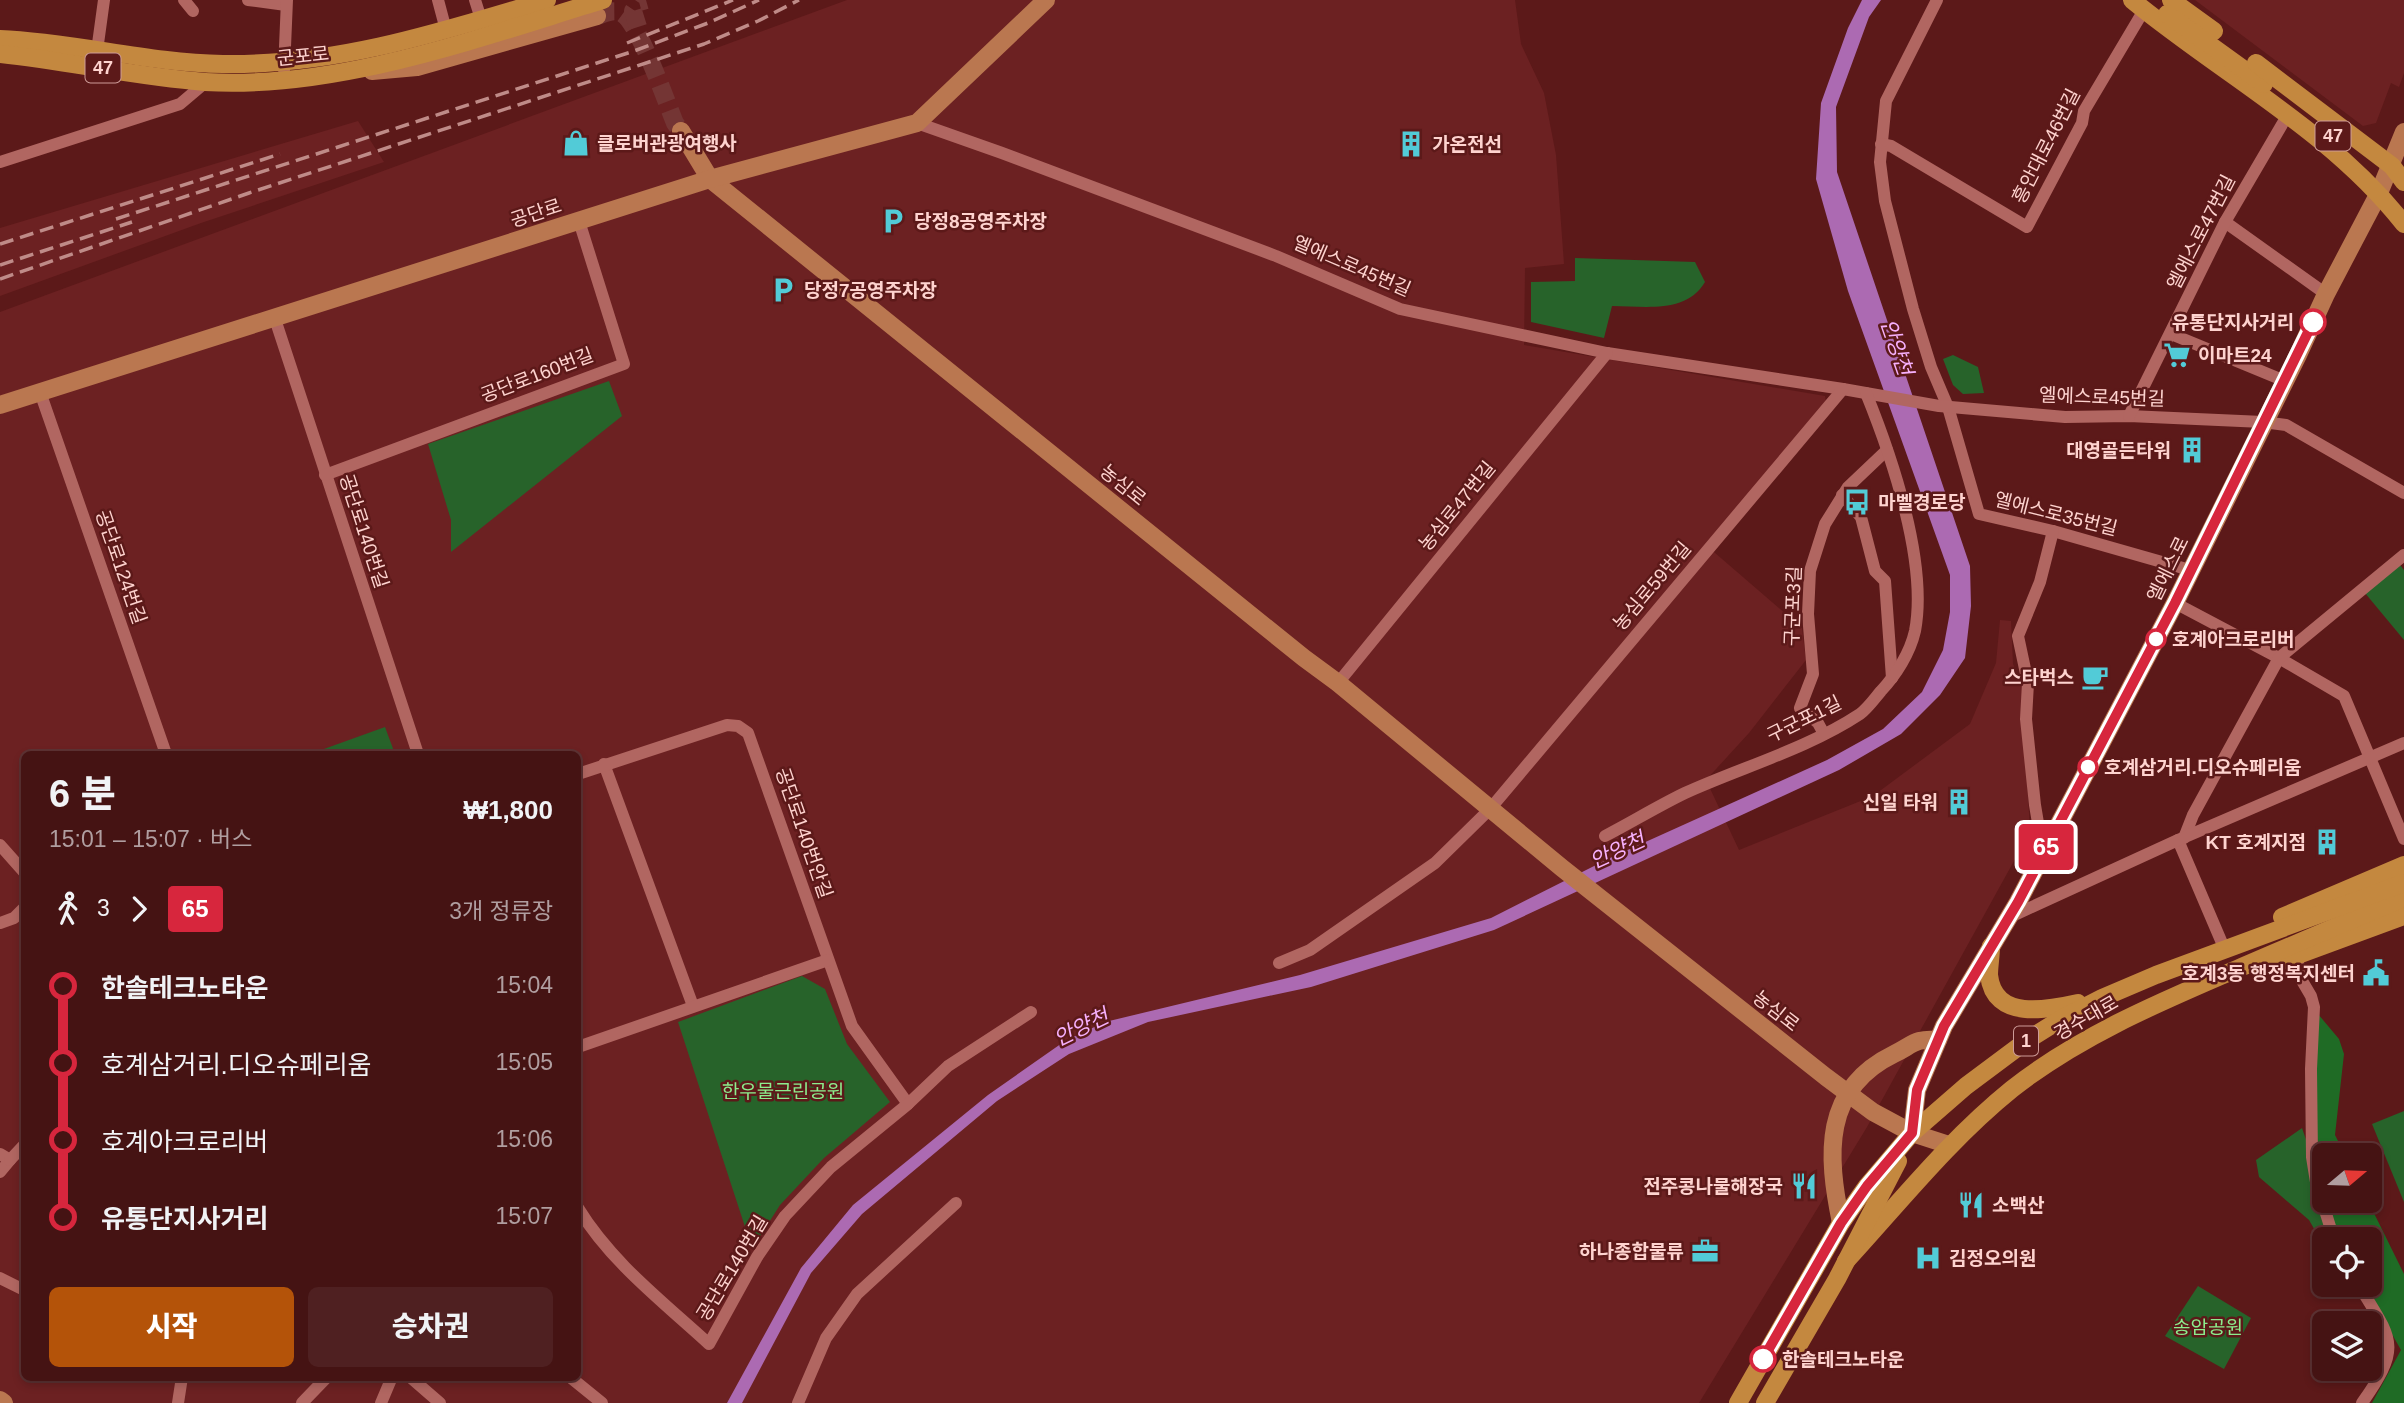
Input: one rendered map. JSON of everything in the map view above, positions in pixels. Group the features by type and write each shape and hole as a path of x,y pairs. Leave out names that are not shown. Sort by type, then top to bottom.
{"main road":[{"path":"2171,0 2392,166 2404,182"},
{"name":"군포로","path":"0,41 35,41 97,51 223,64 284,63 363,51 446,30 537,2"},
{"path":"2145,2 2343,160 2379,193 2404,224"},
{"name":"47","path":"2145,2 2193,31 2356,155 2404,209"},
{"name":"군포로","path":"0,54 206,82 295,79 358,70 600,8"},
{"path":"2156,975 2221,943 2404,865"},
{"name":"경수대로","path":"1738,1403 1841,1223 1867,1186 1912,1133 1966,1086 2029,1039 2102,998 2156,975 2404,883"},
{"name":"경수대로","path":"1846,1261 1949,1145 1987,1110 2033,1074 2079,1045 2166,999 2404,898"},
{"path":"2166,999 2297,957 2404,916"},
{"path":"1991,947 1989,977 1997,994 2008,1005 2023,1010 2050,1009 2102,998"},
{"name":"경수대로","path":"1765,1403 1846,1261 1912,1133"}],"street":[{"path":"97,51 104,0"},
{"path":"184,0 193,11"},
{"path":"248,0 287,3 283,73 267,76 262,80"},
{"path":"438,0 446,30"},
{"path":"475,0 481,19"},
{"name":"공단로","path":"0,405 710,179 917,124 1046,0"},
{"path":"1937,0 1885,101 1881,144 1885,201 1913,309 1944,407"},
{"name":"흥안대로46번길","path":"1881,144 1891,146 2027,227 2082,123 2084,111 2145,2"},
{"path":"0,162 180,104 206,82"},
{"name":"엘에스로47번길","path":"2129,416 2225,222 2287,116"},
{"name":"엘에스로45번길","path":"917,124 1002,153 1276,256 1400,309 1607,353 1843,388 1944,407 2065,417 2129,416 2286,425 2404,493"},
{"name":"농심로","path":"681,131 710,179 1338,683 1553,860 1873,1112 1912,1133 1949,1145"},
{"name":"엘에스로","path":"1912,1133 1917,1090 1938,1040 2009,918 2175,603 2326,294 2379,193 2404,132"},
{"name":"공단로160번길","path":"325,475 624,364 579,221"},
{"path":"2225,222 2326,294"},
{"name":"공단로140번길","path":"275,319 417,751"},
{"path":"2171,334 2285,381"},
{"name":"농심로47번길","path":"1338,683 1607,353"},
{"name":"농심로59번길","path":"1279,962 1310,950 1435,863 1490,809 1843,388"},
{"name":"공단로124번길","path":"40,392 165,751"},
{"name":"구군포1길","path":"1605,836 1683,794 1824,734 1862,713 1892,678 1914,632 1918,583 1909,533 1869,394"},
{"name":"엘에스로35번길","path":"1944,407 1979,514 2053,531 2190,570"},
{"name":"구군포3길","path":"1824,734 1818,723 1800,708 1813,674 1808,614 1810,571 1825,524 1842,495 1887,450"},
{"path":"1842,495 1861,517 1875,571 1885,581 1892,678"},
{"path":"2043,853 2026,719 2028,683 2018,636 2040,582 2053,531"},
{"path":"2221,943 2181,839 2279,658 2404,555"},
{"path":"2175,603 2344,696 2404,839"},
{"name":"공단로140번안길","path":"581,773 727,725 738,726 748,733 852,1026 908,1104"},
{"path":"2009,918 2181,839 2404,743"},
{"path":"604,764 692,1006"},
{"path":"0,845 21,869"},
{"path":"0,923 14,918 21,911"},
{"path":"2297,957 2301,979 2314,1007 2311,1069 2312,1157 2316,1182 2330,1227"},
{"path":"581,1046 828,960"},
{"name":"공단로140번길","path":"581,1212 617,1260 709,1344 757,1257 785,1216 831,1167 908,1104 948,1066 1031,1012"},
{"path":"1841,1223 1833,1183 1835,1117 1848,1092 1860,1075 1876,1063 1921,1039 1938,1040"},
{"path":"0,1172 5,1157 21,1147"},
{"path":"798,1403 826,1338 857,1294 956,1203"},
{"path":"0,1278 21,1288"},
{"path":"2362,1403 2381,1376 2390,1351 2386,1330 2366,1297"},
{"path":"178,1403 181,1381"},
{"path":"302,1403 323,1381"},
{"path":"381,1403 390,1381"},
{"path":"415,1381 440,1403"},
{"path":"575,1381 602,1403"}],"shaded area":[{"path":"847,0 1515,0 1521,44 1544,93 1556,155 1564,264 1525,268 1524,345 1825,396 1826,402 1707,546 1802,628 1806,660 1749,733 1706,780 1739,850 1873,796 1970,724 1996,663 2000,620 2011,621 2013,664 2022,683 2030,832 1867,1127 1699,1403 0,1403 0,312"},
{"path":"1862,0 1881,0 1869,17 1836,107 1837,172 1970,566 1971,606 1965,658 1940,695 1901,734 1839,770 1494,930 1311,987 1148,1022 1069,1054 997,1101 862,1214 811,1273 742,1403 727,1403 801,1268 853,1205 988,1095 1065,1041 1105,1022 1300,975 1491,918 1610,858 1827,760 1883,729 1922,692 1943,650 1950,612 1950,575 1848,291 1816,179 1821,103 1848,28"},
{"path":"2195,0 2404,0 2404,73 2399,87 2391,83 2376,123 2363,126"},
{"path":"358,121 384,162 201,223 0,296 0,228"}],"green space":[{"path":"1575,258 1695,262 1705,282 1697,292 1676,304 1651,307 1612,306 1604,338 1531,322 1531,282 1575,281"},
{"path":"1953,355 1978,367 1984,393 1963,394 1953,385 1943,359"},
{"path":"609,381 622,416 451,552 451,520 428,444"},
{"path":"2400,565 2404,570 2404,640 2365,593"},
{"path":"385,727 394,751 318,751"},
{"name":"한우물근린공원","path":"802,976 825,989 847,1044 890,1102 824,1158 780,1205 757,1241 748,1236 678,1022"},
{"path":"2318,1014 2339,1039 2344,1054 2335,1135 2339,1143 2317,1143"},
{"path":"2404,1111 2404,1202 2382,1143 2372,1124"},
{"path":"2302,1128 2312,1157 2312,1213 2327,1213 2331,1227 2313,1227 2309,1220 2259,1177 2256,1160"},
{"path":"2331,1213 2374,1213 2381,1227 2335,1227"},
{"path":"2382,1229 2404,1274 2404,1403 2372,1403 2401,1350 2382,1317 2382,1311 2379,1311 2371,1297 2382,1297"},
{"name":"송암공원","path":"2198,1286 2251,1318 2224,1369 2165,1336"}],"tunnel":[{"path":"638,27 633,11 639,2 646,0"},
{"path":"597,16 617,11 629,21 637,32 675,123 681,131"}],"railway":[{"path":"627,43 733,0"},
{"path":"116,219 634,51 759,0"},
{"path":"0,279 249,193 704,44 799,0"},
{"path":"0,244 280,154"},
{"path":"0,265 132,222"}],"bus line":[{"name":"65","path":"1763,1359 1841,1223 1867,1186 1912,1133 1917,1090 1944,1026 2018,902 2175,603 2313,322"}],"place":[{"name":"클로버관광여행사","path":"576,143"},
{"name":"가온전선","path":"1411,144"},
{"name":"당정8공영주차장","path":"893,221"},
{"name":"당정7공영주차장","path":"783,290"},
{"name":"유통단지사거리","path":"2313,322"},
{"name":"이마트24","path":"2177,355"},
{"name":"대영골든타워","path":"2192,450"},
{"name":"마벨경로당","path":"1857,502"},
{"name":"호계아크로리버","path":"2156,639"},
{"name":"스타벅스","path":"2095,677"},
{"name":"호계삼거리.디오슈페리움","path":"2088,767"},
{"name":"신일 타워","path":"1959,802"},
{"name":"KT 호계지점","path":"2327,842"},
{"name":"호계3동 행정복지센터","path":"2376,973"},
{"name":"전주콩나물해장국","path":"1804,1186"},
{"name":"소백산","path":"1971,1205"},
{"name":"하나종합물류","path":"1705,1251"},
{"name":"김정오의원","path":"1928,1258"},
{"name":"한솔테크노타운","path":"1763,1359"}],"water label":[{"name":"안양천","path":"1897,347"},
{"name":"안양천","path":"1617,850"},
{"name":"안양천","path":"1081,1027"}]}
